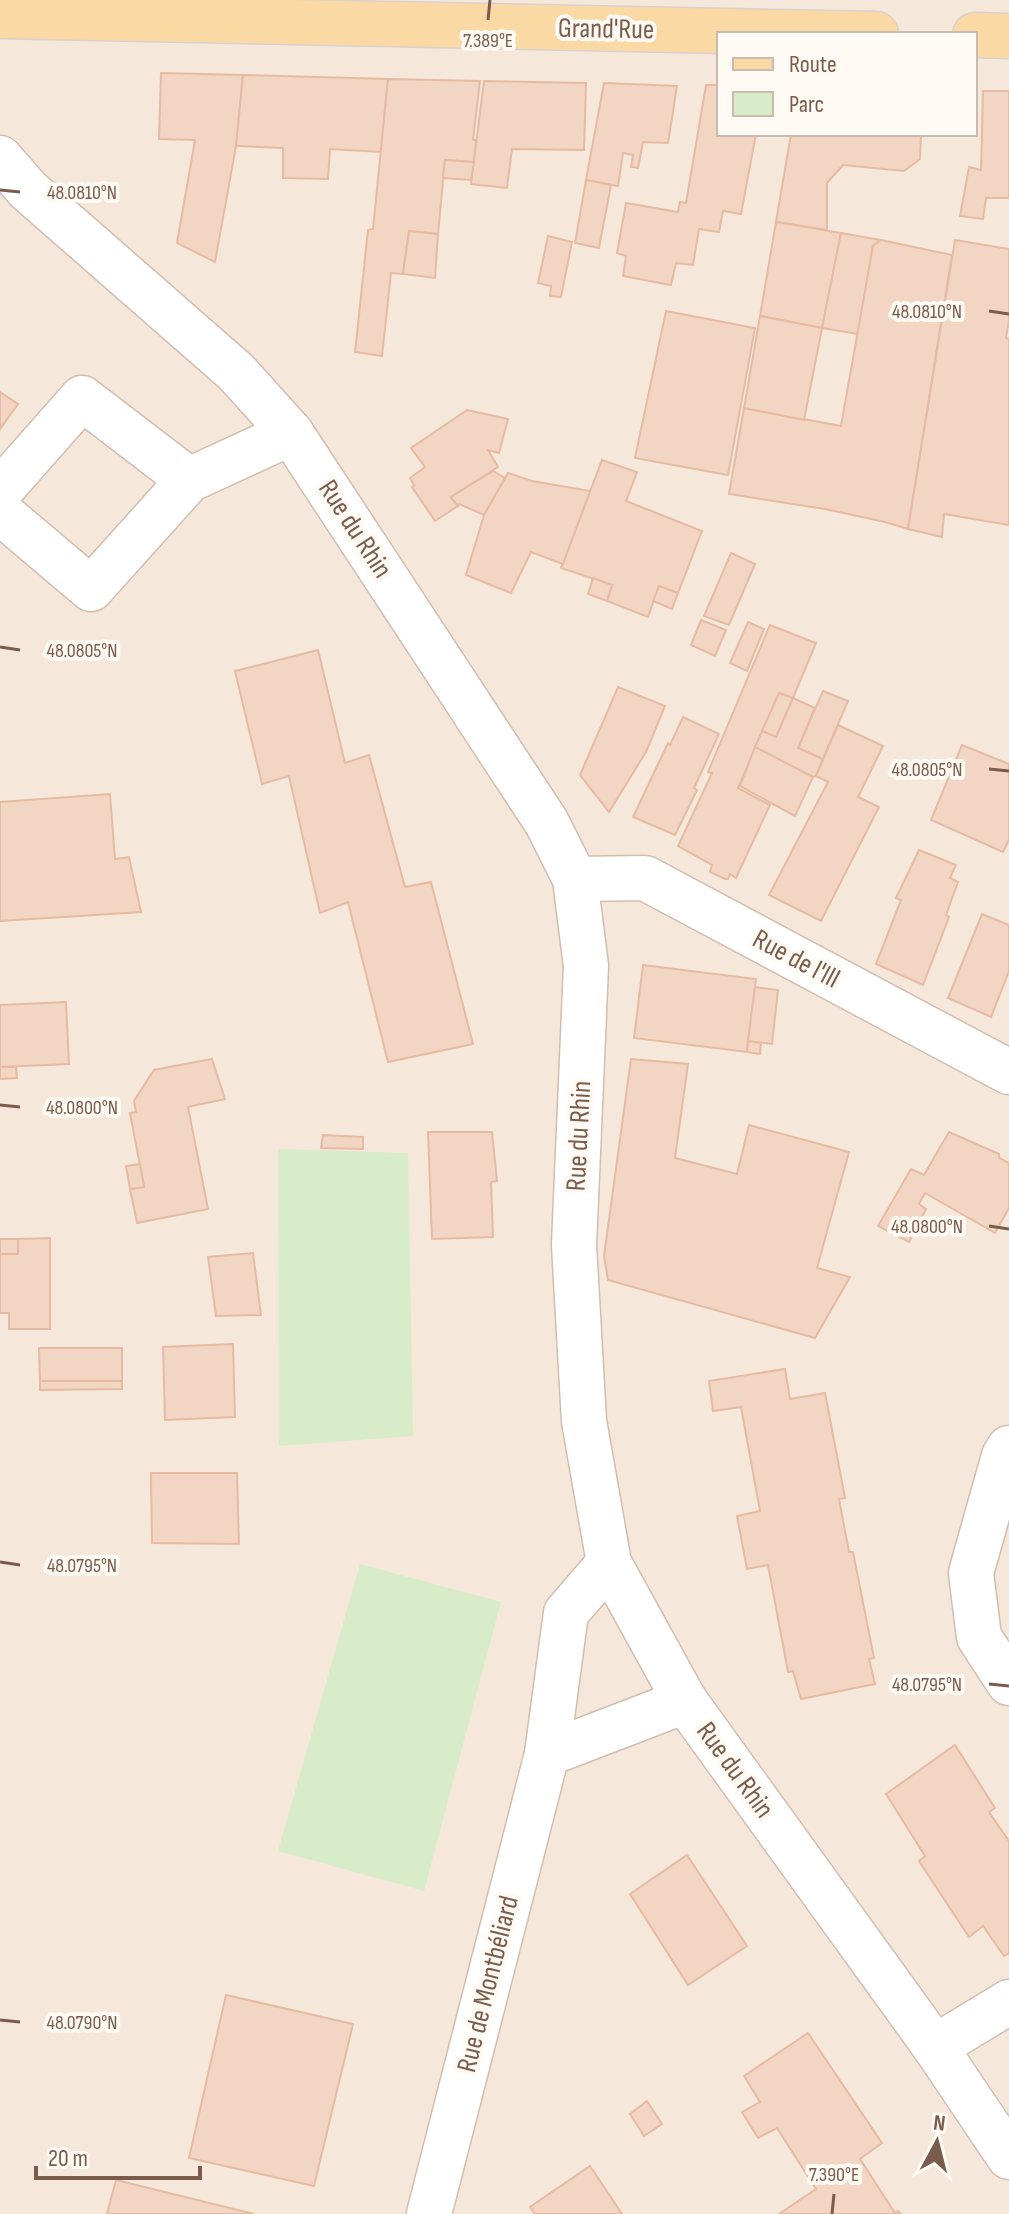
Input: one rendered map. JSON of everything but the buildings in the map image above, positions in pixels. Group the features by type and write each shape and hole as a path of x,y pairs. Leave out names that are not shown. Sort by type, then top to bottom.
{"main road":[{"name":"Grand'Rue","path":"0,16 779,32"},
{"path":"977,35 1009,36"}],"street":[{"name":"Rue du Rhin","path":"9,175 236,372 291,433 547,823 575,879 586,966 574,1245 584,1421 609,1563 685,1701 935,2047 1009,2157"},
{"path":"0,491 82,398 189,480"},
{"path":"0,512 91,589 189,480 291,433"},
{"name":"Rue de l'Ill","path":"575,879 645,878 1009,1072"},
{"path":"1009,1448 1004,1456 971,1573 979,1637 1009,1683"},
{"name":"Rue de Montbéliard","path":"429,2214 547,1754 566,1613 609,1563"},
{"path":"547,1754 685,1701"},
{"path":"935,2047 1009,2002"}],"shaded area":[{"path":"0,0 1009,0 1009,2214 0,2214"}],"green space":[{"path":"278,1149 408,1153 413,1436 279,1446"},
{"path":"360,1564 501,1602 424,1891 278,1851"}]}
